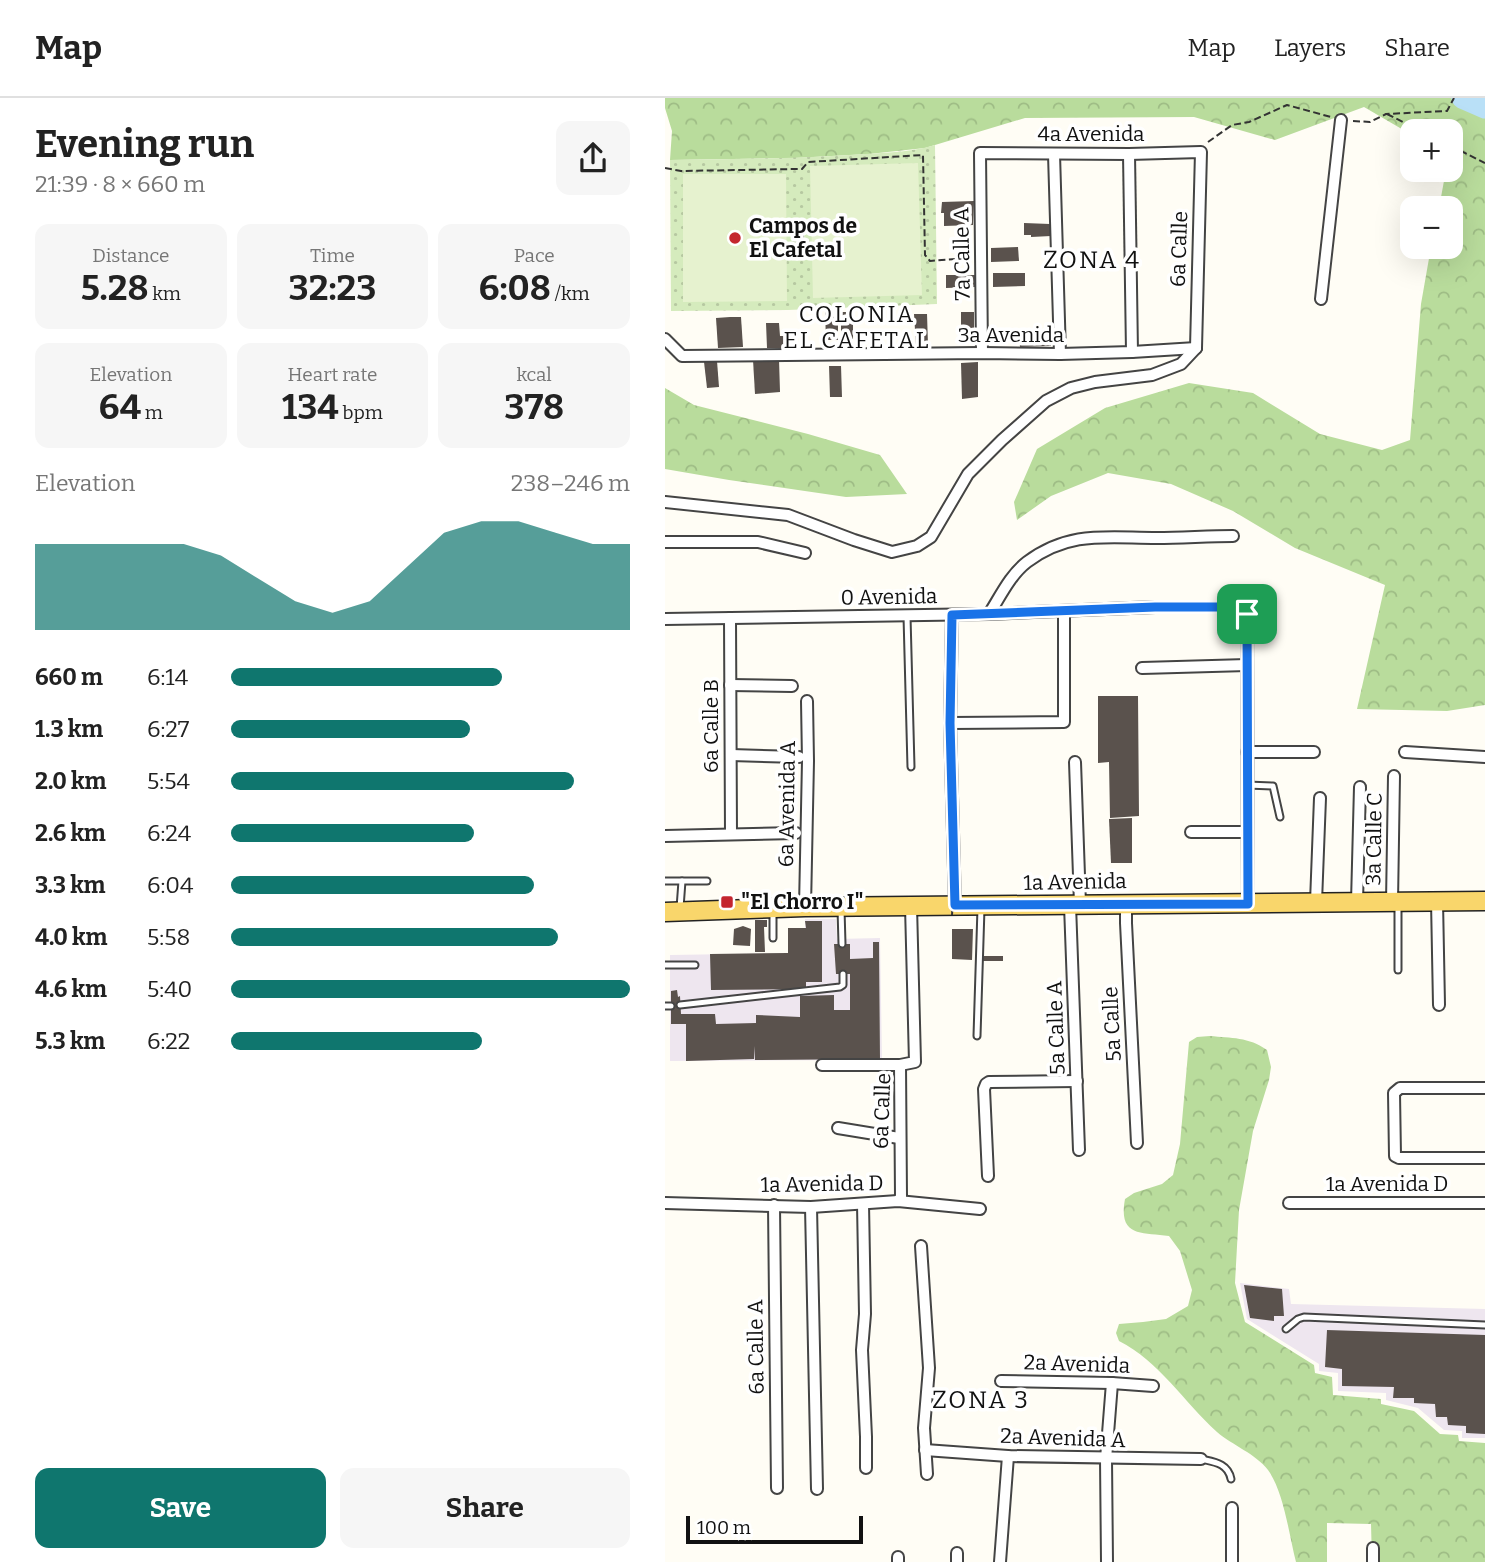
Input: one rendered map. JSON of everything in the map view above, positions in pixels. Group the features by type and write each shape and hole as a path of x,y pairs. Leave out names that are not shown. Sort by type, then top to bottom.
{"main road":[{"name":"1a Avenida","path":"673,911 841,906 1485,901"}],"street":[{"path":"1321,299 1341,120"},
{"name":"4a Avenida","path":"980,153 1201,152"},
{"name":"6a Calle","path":"1196,348 1201,152"},
{"name":"7a Calle A","path":"980,153 982,353"},
{"path":"1053,153 1060,355"},
{"path":"1129,154 1132,352"},
{"name":"3a Avenida","path":"665,339 682,356 982,353 1060,355 1196,348"},
{"path":"665,502 788,515 892,552 917,546 931,537 968,474 1046,401 1071,388 1095,382 1152,375 1181,364 1196,348"},
{"path":"989,614 1008,583 1025,564 1048,548 1069,540 1091,537 1233,536"},
{"path":"665,542 758,542 805,553"},
{"name":"0 Avenida","path":"665,619 1240,607 1245,608 1247,614 1247,665"},
{"path":"950,723 1065,722 1064,611"},
{"path":"952,615 950,723 953,906"},
{"name":"6a Calle B","path":"730,618 731,834"},
{"path":"1142,668 1247,665 1248,904"},
{"path":"730,685 792,686"},
{"name":"6a Avenida A","path":"804,907 807,701"},
{"path":"1247,752 1314,752"},
{"path":"1405,752 1485,757"},
{"path":"731,755 799,757"},
{"path":"1075,762 1075,904"},
{"name":"3a Calle C","path":"1394,776 1395,902"},
{"path":"1357,902 1360,787"},
{"path":"1316,902 1320,798"},
{"path":"1191,832 1247,832"},
{"path":"665,836 796,833"},
{"path":"1437,901 1439,1005"},
{"name":"5a Calle A","path":"1075,904 1079,1150"},
{"name":"5a Calle","path":"1126,904 1137,1143"},
{"name":"6a Calle","path":"898,1202 901,1197 900,1065 916,1060 911,906"},
{"path":"822,1065 900,1065"},
{"path":"988,1176 986,1084 1077,1081"},
{"path":"1485,1088 1397,1090 1394,1093 1395,1156 1485,1158"},
{"path":"838,1128 899,1138"},
{"name":"1a Avenida D","path":"665,1203 811,1207 898,1202 980,1209"},
{"name":"1a Avenida D","path":"1289,1203 1485,1203"},
{"path":"863,1204 865,1314 862,1350 866,1468"},
{"name":"6a Calle A","path":"773,1205 777,1488"},
{"path":"811,1207 817,1489"},
{"path":"921,1246 929,1368 924,1428 926,1474"},
{"name":"2a Avenida","path":"1000,1381 1153,1386"},
{"path":"1107,1562 1106,1459 1112,1383"},
{"name":"2a Avenida A","path":"925,1450 1008,1456 1201,1460"},
{"path":"1000,1562 1008,1456"},
{"path":"1232,1508 1232,1562"},
{"path":"1373,1548 1373,1562"}],"lane":[{"path":"907,616 911,767"},
{"path":"1247,785 1273,786 1280,817"},
{"path":"665,881 707,881"},
{"path":"673,911 682,881"},
{"name":"3a Calle C","path":"1395,902 1398,970"},
{"path":"977,1036 981,905"},
{"path":"841,906 842,944"},
{"path":"773,908 773,938"},
{"path":"665,965 695,965"},
{"path":"680,1005 840,988 843,985 843,974"},
{"path":"1286,1329 1304,1317 1485,1325"},
{"path":"1201,1460 1224,1466 1231,1479"}],"path":[{"path":"1201,152 1208,142 1232,125 1249,122 1287,105 1341,120 1370,122 1386,114 1447,111 1454,98"},
{"path":"1386,114 1400,121"},
{"path":"1463,152 1485,163"},
{"path":"665,168 681,171 797,170 802,169 808,162 923,155 925,255 930,261 981,258"}],"shaded area":[{"path":"805,919 836,919 837,939 880,938 882,1060 670,1061 670,955 805,953"},
{"path":"1240,1283 1289,1289 1291,1304 1485,1309 1485,1438 1462,1438 1462,1431 1444,1430 1418,1408 1386,1400 1386,1393 1338,1391 1338,1373 1319,1371 1319,1364 1247,1319"}],"green space":[{"path":"665,98 1485,98 1485,705 1447,711 1357,709 1385,585 1295,548 1233,511 1171,484 1108,473 1051,496 1017,520 1014,502 1037,449 1105,408 1189,383 1253,393 1320,434 1382,450 1410,440 1421,304 1429,259 1463,259 1463,196 1441,196 1444,182 1463,182 1463,119 1400,119 1400,128 1364,107 1275,140 1194,117 1025,118 925,148 795,158 670,160 672,131"},
{"path":"935,145 937,304 671,311 670,160 827,156 903,151"},
{"path":"918,163 922,295 813,298 810,166"},
{"name":"Campos de El Cafetal","path":"683,174 786,174 787,301 683,302"},
{"path":"665,388 694,405 880,455 907,494 846,497 665,469"},
{"path":"1197,1037 1240,1039 1260,1046 1267,1050 1271,1067 1253,1131 1239,1210 1235,1283 1245,1322 1314,1365 1315,1373 1332,1377 1333,1395 1381,1399 1381,1404 1414,1411 1440,1434 1458,1435 1459,1441 1485,1443 1485,1562 1372,1562 1371,1524 1327,1523 1327,1562 1296,1562 1282,1502 1268,1470 1257,1459 1217,1432 1147,1359 1119,1341 1116,1333 1119,1324 1166,1319 1188,1306 1192,1290 1180,1251 1169,1236 1141,1233 1128,1226 1124,1211 1125,1199 1134,1193 1162,1184 1173,1175 1180,1144 1189,1042"}],"building":[{"path":"974,201 973,225 944,226 942,202"},
{"path":"1024,223 1050,224 1051,236 1024,235"},
{"path":"804,233 804,260 796,260 796,234"},
{"path":"1018,247 1019,261 991,262 991,248"},
{"path":"993,273 1025,273 1025,286 993,287"},
{"path":"946,275 975,275 975,287 946,288"},
{"path":"825,312 838,312 838,340 826,340"},
{"path":"841,312 853,312 853,339 841,340"},
{"path":"961,312 974,312 974,340 961,340"},
{"path":"914,314 927,314 928,346 916,347"},
{"path":"741,317 743,347 718,348 716,318"},
{"path":"766,323 779,323 780,336 791,336 792,348 767,348"},
{"path":"1051,331 1051,346 1020,347 1019,332"},
{"path":"779,359 780,392 755,394 753,360"},
{"path":"717,361 719,387 707,388 704,362"},
{"path":"978,362 978,397 962,399 961,363"},
{"path":"829,366 841,366 842,397 830,397"},
{"path":"1098,696 1138,696 1139,816 1110,818 1109,762 1098,763"},
{"path":"1132,818 1132,863 1111,863 1109,819"},
{"path":"755,920 767,920 767,927 764,927 765,952 755,952"},
{"path":"805,921 822,921 822,982 806,982 806,989 711,990 710,954 788,953 788,928 806,928"},
{"path":"743,926 751,929 750,946 733,945 734,929"},
{"path":"952,929 973,929 972,960 952,959"},
{"path":"873,942 879,942 880,1059 755,1060 754,1046 754,1059 686,1061 686,1024 671,1024 671,991 677,990 678,997 680,996 681,1014 715,1014 716,1024 756,1023 756,1015 800,1017 800,996 834,995 834,1010 850,1010 850,974 836,974 834,944 850,944 850,959 873,958"},
{"path":"983,956 1003,956 1003,961 983,961"},
{"path":"1244,1285 1282,1289 1284,1316 1274,1316 1274,1321 1250,1318"},
{"path":"1327,1330 1485,1335 1485,1434 1466,1433 1466,1426 1448,1425 1447,1417 1436,1417 1435,1404 1414,1403 1414,1398 1393,1398 1394,1387 1342,1386 1342,1369 1325,1367"}],"waterway":[{"path":"1462,98 1485,108"}],"place":[{"name":"Campos de El Cafetal","path":"735,238"},
{"name":"\"El Chorro I\"","path":"727,902"}],"district":[{"name":"ZONA 4","path":"1092,260"},
{"name":"COLONIA EL CAFETAL","path":"857,327"},
{"name":"ZONA 3","path":"981,1400"}],"route":[{"path":"1155,607 1240,607 1245,608 1247,614 1248,904 955,905 950,723 952,615 1155,607"}]}
